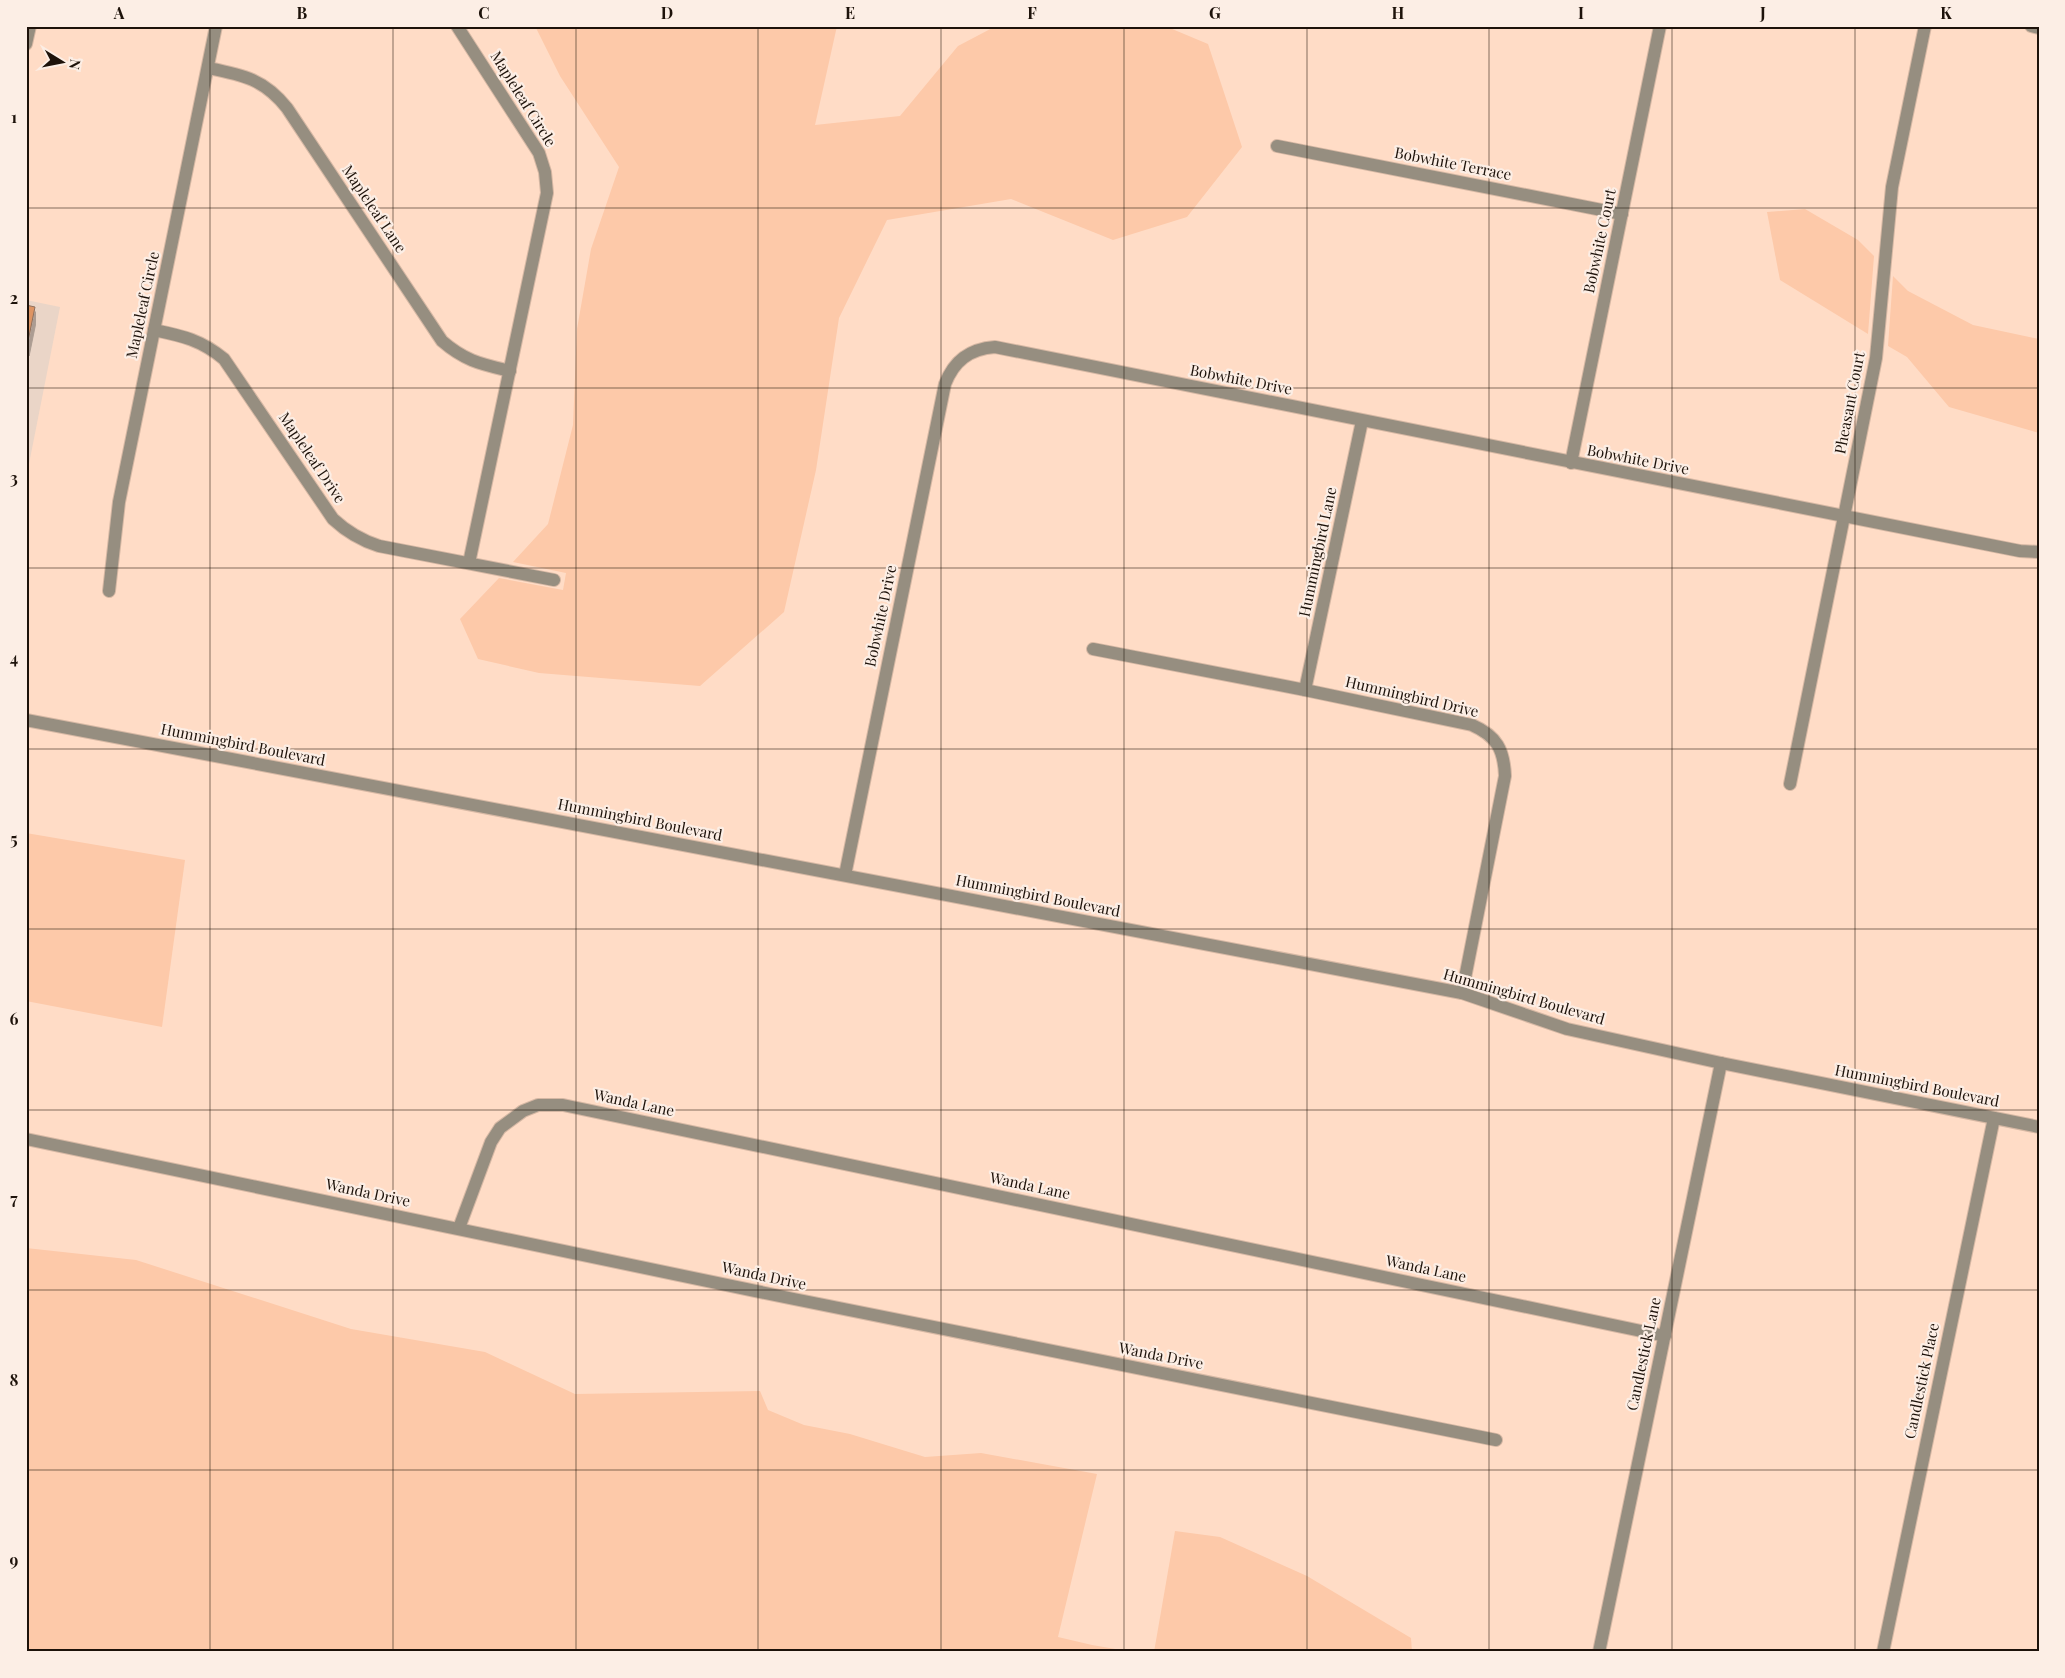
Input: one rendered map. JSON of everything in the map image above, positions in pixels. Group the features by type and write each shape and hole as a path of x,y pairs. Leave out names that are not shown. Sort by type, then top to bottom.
{"street":[{"path":"26,44 30,26"},
{"name":"Mapleleaf Circle","path":"109,590 119,502 216,26"},
{"name":"Mapleleaf Circle","path":"457,26 534,143 545,172 547,193 510,371"},
{"name":"Bobwhite Court","path":"1571,463 1660,26"},
{"name":"Pheasant Court","path":"1790,784 1876,358 1892,187 1924,26"},
{"path":"2031,26 2039,28"},
{"name":"Mapleleaf Lane","path":"208,68 245,76 262,84 278,97 288,108 442,340 456,353 474,362 510,371"},
{"name":"Bobwhite Terrace","path":"1278,146 1622,214"},
{"name":"Mapleleaf Drive","path":"154,330 192,338 209,346 224,359 333,519 346,531 362,540 379,546 554,580"},
{"name":"Bobwhite Drive","path":"845,875 945,384 950,372 960,359 970,352 982,348 995,347 1844,517 2020,551 2039,552"},
{"path":"470,563 510,371"},
{"name":"Hummingbird Lane","path":"1305,690 1362,421"},
{"name":"Hummingbird Drive","path":"1093,649 1472,725 1484,730 1493,738 1500,748 1504,760 1505,776 1462,993"},
{"name":"Hummingbird Boulevard","path":"26,720 1462,993 1566,1029 1721,1063 2039,1127"},
{"name":"Candlestick Lane","path":"1599,1652 1721,1063"},
{"name":"Wanda Lane","path":"459,1228 491,1142 500,1128 523,1111 538,1105 563,1105 1665,1336"},
{"name":"Candlestick Place","path":"1883,1652 1994,1118"},
{"name":"Wanda Drive","path":"26,1139 813,1303 1496,1440"}],"shaded area":[{"path":"535,26 837,26 815,125 900,116 958,46 996,26 1165,26 1208,44 1242,147 1187,217 1113,240 1011,199 887,220 839,318 816,470 784,612 700,686 539,673 478,659 460,619 499,578 563,590 566,573 513,562 548,524 573,425 577,329 591,249 619,167 560,76"},
{"path":"1805,209 1858,240 1874,256 1868,334 1780,280 1767,212"},
{"path":"1893,276 1908,291 1973,325 2039,339 2039,433 1949,407 1907,357 1888,346"},
{"path":"26,300 60,307 26,479"},
{"path":"26,833 185,860 162,1027 26,1001"},
{"path":"26,1248 136,1260 351,1329 485,1352 575,1394 760,1391 768,1410 804,1425 850,1434 925,1457 981,1453 1097,1474 1058,1637 1133,1652 26,1652"},
{"path":"1175,1531 1220,1537 1307,1576 1411,1638 1412,1652 1154,1652"}],"building":[{"path":"26,305 35,307 26,351"}]}
